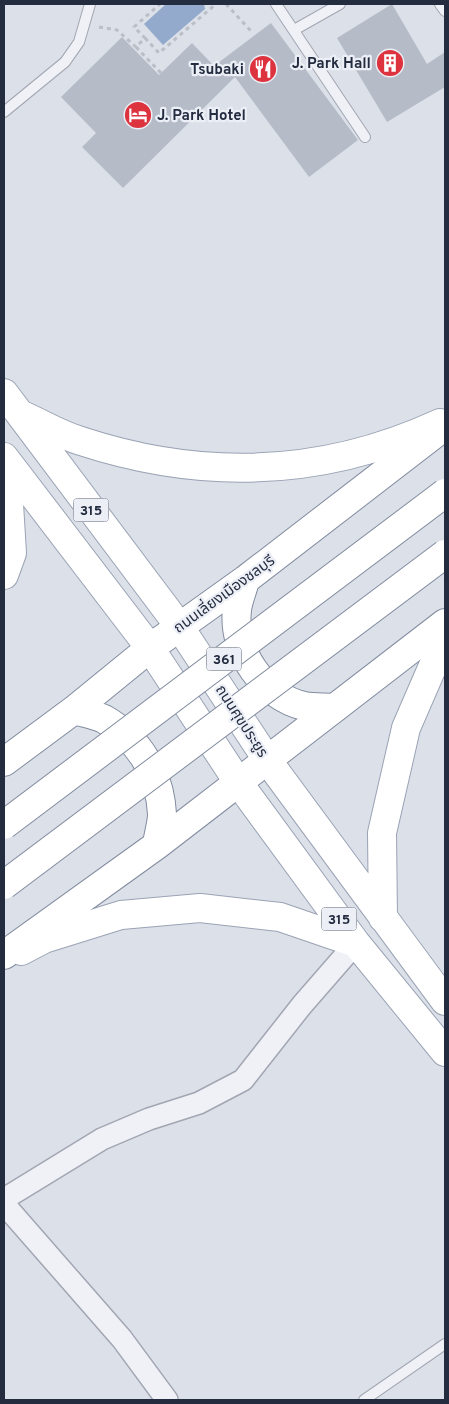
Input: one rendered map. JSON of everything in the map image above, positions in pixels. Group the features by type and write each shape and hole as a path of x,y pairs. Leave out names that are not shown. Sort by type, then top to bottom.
{"main road":[{"path":"11,403 79,441 143,459 209,468 276,468 341,458 405,439 445,420"},
{"name":"ถนนศุขประยูร","path":"11,403 179,626 268,761 445,1001"},
{"name":"ถนนเลี่ยงเมืองชลบุรี","path":"4,762 74,710 150,648 245,580 445,426"},
{"name":"315","path":"4,457 150,648 238,782 356,943 445,1052"},
{"path":"4,489 9,504 12,553 4,575"},
{"name":"361","path":"4,825 445,493"},
{"path":"4,885 445,554"},
{"path":"245,580 237,611 240,642 253,670 275,693 304,706 335,708"},
{"path":"4,955 157,845 445,623"},
{"path":"383,918 382,833 406,728 445,638"},
{"path":"74,710 103,719 127,735 146,758 158,786 162,815 157,845"},
{"path":"4,960 44,938 120,915 200,908 280,918 356,943"}],"street":[{"path":"4,1199 102,1139 149,1119 198,1103 242,1080 302,1005 356,943"},
{"path":"4,1204 122,1339 167,1400"}],"lane":[{"path":"4,112 65,62 78,42 90,4"},
{"path":"276,4 365,137"},
{"path":"294,30 340,4"},
{"path":"440,4 445,11"},
{"path":"364,1400 445,1344"}],"path":[{"path":"160,4 134,27 159,53 216,4"},
{"path":"226,4 251,31"},
{"path":"117,30 161,73"},
{"path":"136,47 145,38"}],"water":[{"path":"166,4 204,4 205,9 163,45 144,24"}],"building":[{"name":"J. Park Hall","path":"392,4 427,64 445,52 445,87 387,122 337,38"},
{"path":"271,23 358,140 309,177 235,77 123,188 82,147 96,133 61,97 122,37 159,75 192,43 214,66"}],"place":[{"name":"J. Park Hall","path":"390,63"},
{"name":"Tsubaki","path":"263,69"},
{"name":"J. Park Hotel","path":"138,115"}]}
